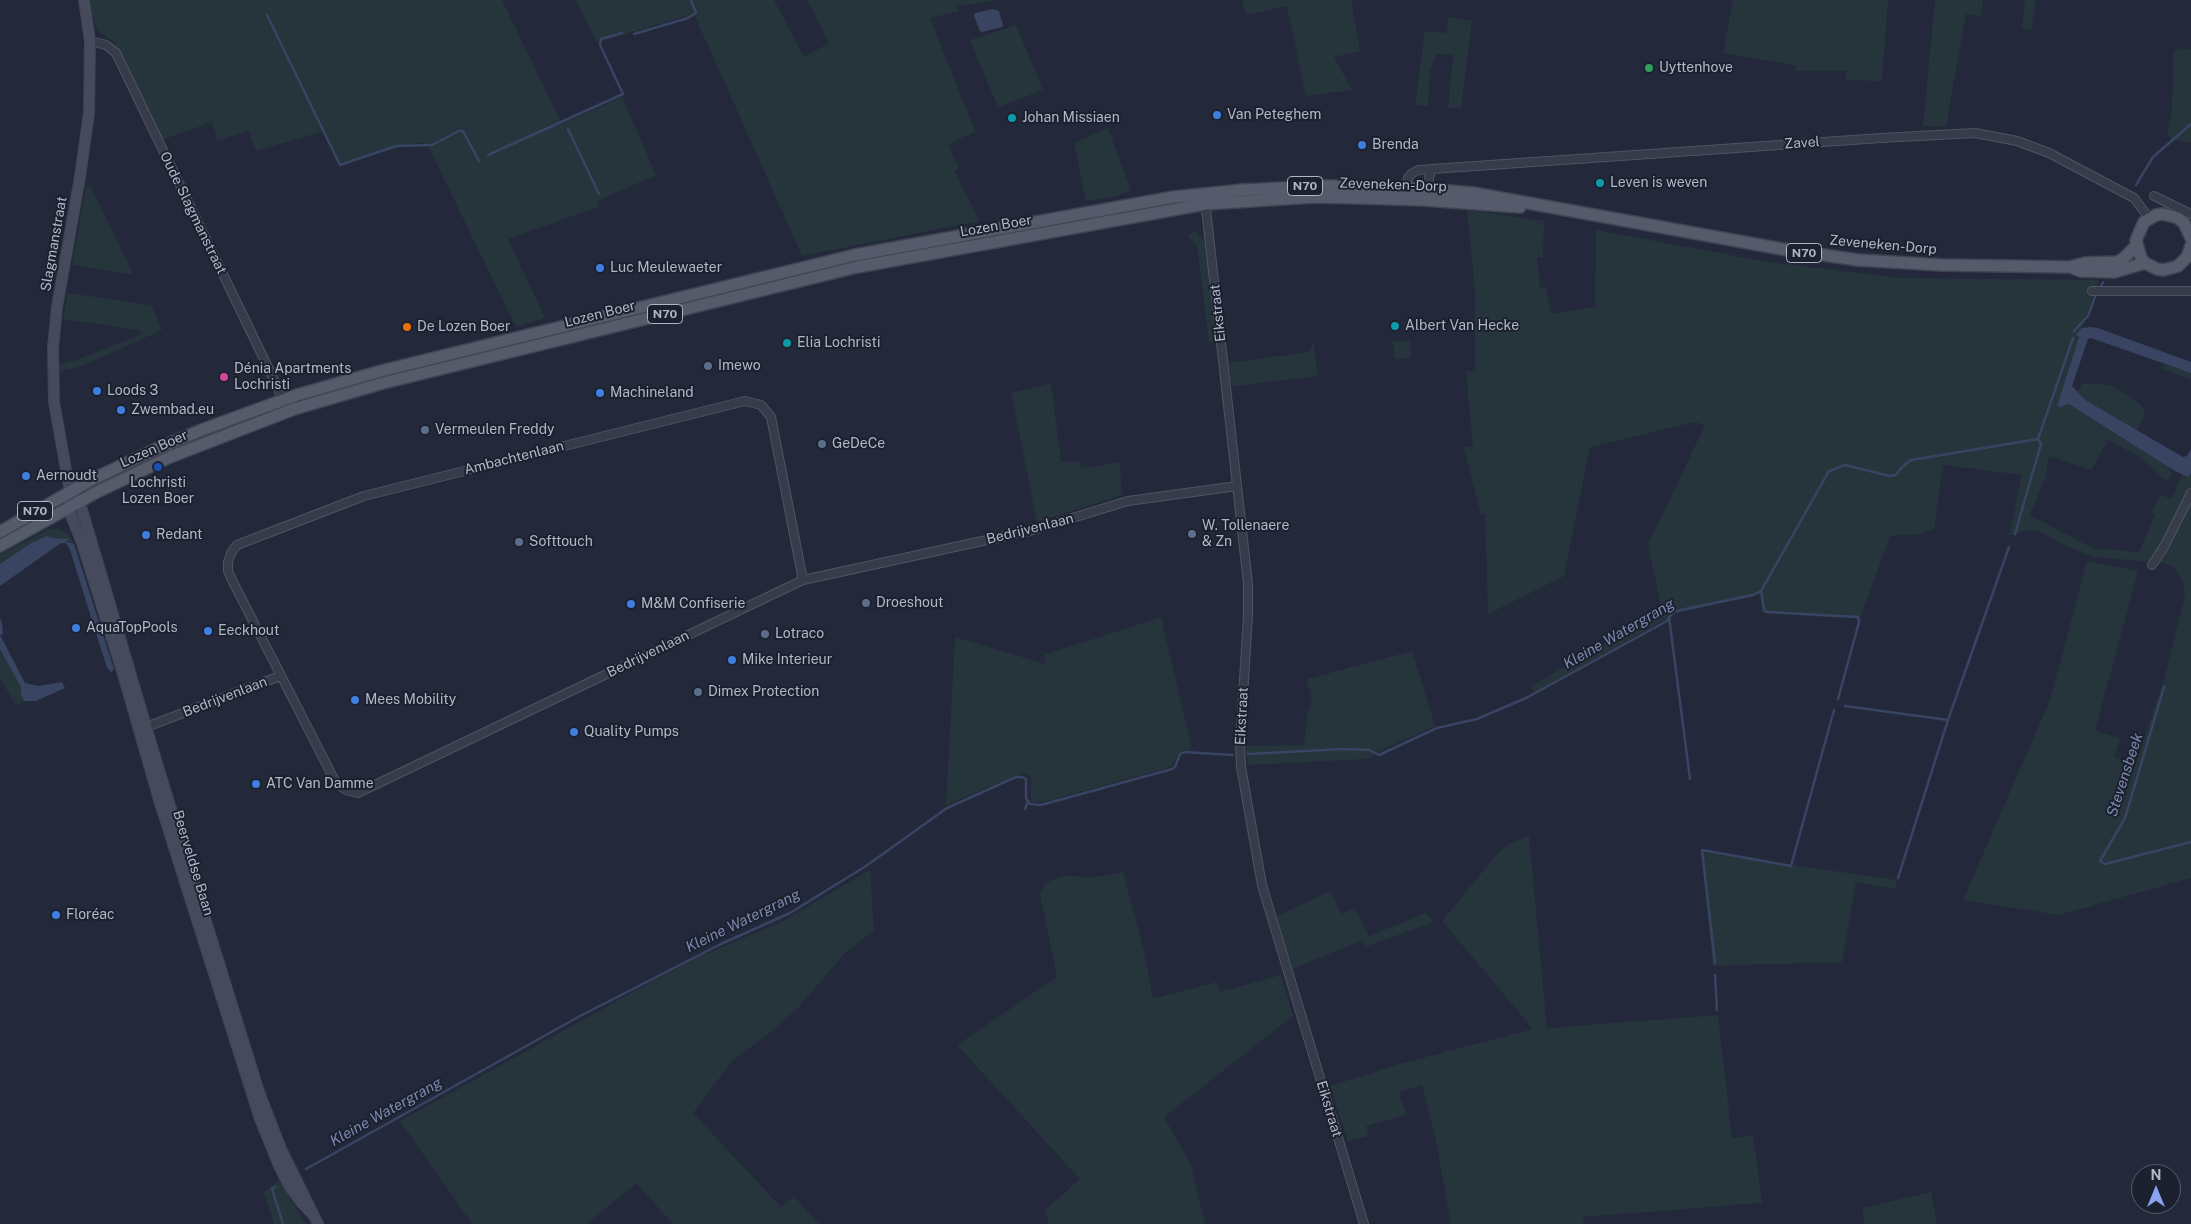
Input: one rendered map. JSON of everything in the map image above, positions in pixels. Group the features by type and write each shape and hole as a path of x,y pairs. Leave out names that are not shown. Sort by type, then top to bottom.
{"main road":[{"name":"Slagmanstraat","path":"68,508 70,492 54,402 53,348 57,307 86,145 89,114 90,41 84,0"},
{"name":"Zeveneken-Dorp","path":"1205,198 1426,194 1530,208 1549,207 1782,250 1858,260 1949,265 2070,267 2085,263 2117,262 2136,246 2137,233 2149,218"},
{"name":"Lozen Boer","path":"282,401 381,371 855,255 1205,198"},
{"name":"Lozen Boer","path":"80,503 130,475 229,433 294,408 383,383 857,267 1205,198"},
{"path":"2149,218 2163,214 2178,218 2188,229 2191,238"},
{"path":"2136,246 2145,263 2157,270 2171,269 2187,262 2191,246"},
{"name":"Zeveneken-Dorp","path":"2070,267 2081,271 2114,272 2145,263"},
{"name":"N70","path":"0,532 70,492 154,450 204,429 282,401"},
{"path":"70,492 80,503"},
{"name":"N70","path":"0,546 80,503"},
{"name":"Beerveldse Baan","path":"80,503 143,728"},
{"name":"Beerveldse Baan","path":"68,508 85,552 143,728 264,1108 281,1149 316,1220"}],"street":[{"name":"Oude Slagmanstraat","path":"90,41 106,45 116,53 278,388 282,401"},
{"name":"Zavel","path":"1405,193 1411,174 1418,170 1974,133 2017,141 2048,153 2134,198 2149,218"},
{"path":"1426,194 1431,170"},
{"path":"2154,196 2191,214"},
{"name":"Eikstraat","path":"1205,198 1248,584 1248,615 1240,745 1241,767 1262,884 1364,1224"},
{"path":"2092,291 2191,291"},
{"name":"Ambachtenlaan","path":"280,676 228,571 231,553 237,546 364,496 745,401 761,405 771,417 803,580"},
{"name":"Bedrijvenlaan","path":"143,728 280,676 336,783 346,790 358,793 803,580 1033,530 1128,501 1237,486"},
{"path":"2152,565 2165,545 2191,493"}],"shaded area":[{"path":"90,0 502,0 562,124 622,97 656,175 598,201 598,207 508,239 545,318 516,327 428,146 420,142 340,164 324,131 256,151 249,131 217,141 212,122 162,140 115,43 101,33 95,25"},
{"path":"576,0 774,0 804,57 829,43 807,0 997,0 957,6 959,11 930,18 975,131 948,145 959,168 954,171 980,221 802,256 694,14 597,42"},
{"path":"1242,0 1351,0 1360,51 1334,57 1352,90 1306,96 1287,6 1246,15"},
{"path":"1733,0 1888,0 1882,81 1846,80 1846,71 1795,71 1796,65 1723,53"},
{"path":"1935,0 1983,0 1981,16 1966,14 1946,126 1923,126"},
{"path":"2025,0 2036,0 2031,30 2022,28"},
{"path":"1449,17 1472,21 1461,108 1448,108 1453,55 1437,54 1430,69 1428,106 1415,105 1425,31 1446,33"},
{"path":"1016,25 1043,90 998,107 970,40"},
{"path":"2181,48 2191,50 2191,143 2172,139 2167,133 2172,111 2173,54 2175,50"},
{"path":"1108,128 1131,191 1109,198 1086,201 1074,143"},
{"path":"86,186 91,187 134,275 72,265"},
{"path":"1467,210 1544,221 1543,257 1537,257 1540,288 1546,287 1551,314 1595,307 1596,230 1768,262 1900,278 2099,280 2082,328 2076,333 2079,337 2057,406 2061,407 2069,404 2083,383 2109,385 2127,394 2143,407 2145,415 2136,432 2165,462 2172,473 2169,480 2163,479 2138,456 2108,440 2091,470 2049,456 2046,476 2030,515 2092,548 2139,552 2155,515 2152,513 2160,495 2172,499 2182,474 2191,471 2191,878 2059,915 1963,900 2050,700 2087,561 2138,571 2095,731 2120,738 2114,757 2135,766 2164,679 2185,594 2183,581 2173,567 2163,563 2095,557 2070,548 2037,530 2009,535 2022,475 1943,465 1934,529 1919,534 1890,536 1860,619 1763,613 1761,595 1738,599 1678,613 1535,692 1530,687 1662,610 1648,545 1705,425 1695,422 1590,447 1564,576 1488,614 1485,514 1481,515 1464,447 1473,447 1466,371 1475,371 1475,290"},
{"path":"1195,230 1205,242 1215,342 1209,343 1197,245 1188,237"},
{"path":"68,293 151,305 162,330 82,366 58,372 58,365 76,360 144,333 139,330 63,319"},
{"path":"1313,341 1318,376 1236,386 1233,386 1229,381 1227,363 1309,352"},
{"path":"1410,341 1411,356 1409,358 1395,359 1393,342"},
{"path":"2165,364 2191,373 2191,380 2162,368"},
{"path":"1051,383 1061,462 1080,461 1081,469 1120,462 1122,495 1037,522 1011,393"},
{"path":"49,529 59,529 69,534 74,544 47,536 31,543 0,564 0,555"},
{"path":"1161,617 1192,749 1180,752 1171,766 1167,768 1043,802 1031,802 1031,778 1028,774 1022,773 946,805 955,637 1045,664 1044,655"},
{"path":"0,649 22,687 24,701 16,706 0,678"},
{"path":"1412,651 1435,726 1384,749 1367,759 1248,765 1245,746 1304,745 1308,711 1312,699 1307,679"},
{"path":"1529,836 1547,1028 1718,1015 1732,1138 1753,1135 1762,1203 1583,1217 1584,1224 1451,1224 1435,1136 1422,1085 1399,1092 1406,1115 1366,1126 1369,1136 1348,1141 1330,1086 1403,1063 1533,1029 1442,921 1497,854 1510,843"},
{"path":"1701,852 1897,880 1895,889 1856,882 1842,962 1713,966"},
{"path":"870,870 874,930 844,954 798,1008 766,1036 733,1060 693,1113 781,1207 794,1196 819,1224 673,1224 636,1183 587,1224 472,1224 400,1121 655,980 699,957 779,923"},
{"path":"1123,872 1144,951 1153,999 1217,982 1220,992 1281,975 1293,1016 1164,1117 1191,1165 1205,1224 1049,1224 1045,1210 1080,1179 957,1045 1057,977 1040,895 1044,884 1061,876 1097,877"},
{"path":"1330,891 1342,914 1355,908 1369,936 1425,913 1434,922 1365,947 1362,940 1293,969 1277,916"},
{"path":"279,1180 306,1224 274,1224 264,1192"},
{"path":"1931,1192 1937,1224 1865,1224 1862,1208"}],"water":[{"path":"992,9 999,11 1003,25 1002,27 982,32 974,16 975,13"},
{"path":"2082,328 2098,328 2191,362 2191,373 2091,338 2088,339 2072,386 2085,400 2183,457 2187,456 2191,449 2191,473 2188,477 2175,471 2069,404 2061,407 2057,406 2079,337 2076,334"},
{"path":"47,536 74,544 114,669 111,672 107,668 70,550 66,543 61,543 0,586 0,564 31,543"},
{"path":"0,618 3,634 0,635"},
{"path":"0,635 25,683 38,686 62,682 65,688 36,701 24,701 21,687 0,649"}],"waterway":[{"path":"634,34 688,18 696,13 691,0"},
{"path":"267,15 340,165 396,146 432,145 459,131 463,131 479,161"},
{"path":"488,155 623,94 600,45 601,39 622,33"},
{"name":"Kleine Watergrang","path":"2136,185 2153,157 2191,124"},
{"path":"568,129 599,194"},
{"name":"Kleine Watergrang","path":"2101,286 2103,282"},
{"name":"Kleine Watergrang","path":"2074,331 2088,316 2095,297"},
{"name":"Kleine Watergrang","path":"1248,754 1343,749 1369,750 1379,755 1437,728 1477,719 1526,698 1667,621 1672,613 1676,611 1753,595 1761,591 1829,471 1845,465 1890,476 1896,475 1911,460 2038,439 2073,338"},
{"path":"2015,534 2041,444 2038,439"},
{"path":"54,540 67,540"},
{"path":"1845,706 1948,720 2009,547"},
{"path":"1761,591 1764,610 1767,612 1858,617 1859,622 1838,699"},
{"path":"1669,617 1690,779"},
{"name":"Stevensbeek","path":"2164,687 2125,818 2100,861 2105,864 2191,842"},
{"path":"1715,963 1702,850 1791,866 1834,710"},
{"path":"1898,878 1948,720"},
{"name":"Kleine Watergrang","path":"306,1169 580,1016 721,944 790,913 866,866 947,808 1016,777 1026,779 1026,798 1030,804 1041,805 1172,769 1175,767 1180,754 1184,752 1233,755"},
{"name":"Kleine Watergrang","path":"1025,809 1028,801"},
{"path":"1715,975 1717,1010"},
{"name":"Kleine Watergrang","path":"275,1187 272,1189 283,1224"}],"place":[{"name":"Uyttenhove","path":"1649,68"},
{"name":"Van Peteghem","path":"1217,115"},
{"name":"Johan Missiaen","path":"1012,118"},
{"name":"Brenda","path":"1362,145"},
{"name":"Leven is weven","path":"1600,183"},
{"name":"Luc Meulewaeter","path":"600,268"},
{"name":"Albert Van Hecke","path":"1395,326"},
{"name":"De Lozen Boer","path":"407,327"},
{"name":"Elia Lochristi","path":"787,343"},
{"name":"Imewo","path":"708,366"},
{"name":"Dénia Apartments Lochristi","path":"224,377"},
{"name":"Loods 3","path":"97,391"},
{"name":"Machineland","path":"600,393"},
{"name":"Zwembad.eu","path":"121,410"},
{"name":"Vermeulen Freddy","path":"425,430"},
{"name":"GeDeCe","path":"822,444"},
{"name":"Lochristi Lozen Boer","path":"158,467"},
{"name":"Aernoudt","path":"26,476"},
{"name":"W. Tollenaere & Zn","path":"1192,534"},
{"name":"Redant","path":"146,535"},
{"name":"Softtouch","path":"519,542"},
{"name":"Droeshout","path":"866,603"},
{"name":"M&M Confiserie","path":"631,604"},
{"name":"AquaTopPools","path":"76,628"},
{"name":"Eeckhout","path":"208,631"},
{"name":"Lotraco","path":"765,634"},
{"name":"Mike Interieur","path":"732,660"},
{"name":"Dimex Protection","path":"698,692"},
{"name":"Mees Mobility","path":"355,700"},
{"name":"Quality Pumps","path":"574,732"},
{"name":"ATC Van Damme","path":"256,784"},
{"name":"Floréac","path":"56,915"}]}
